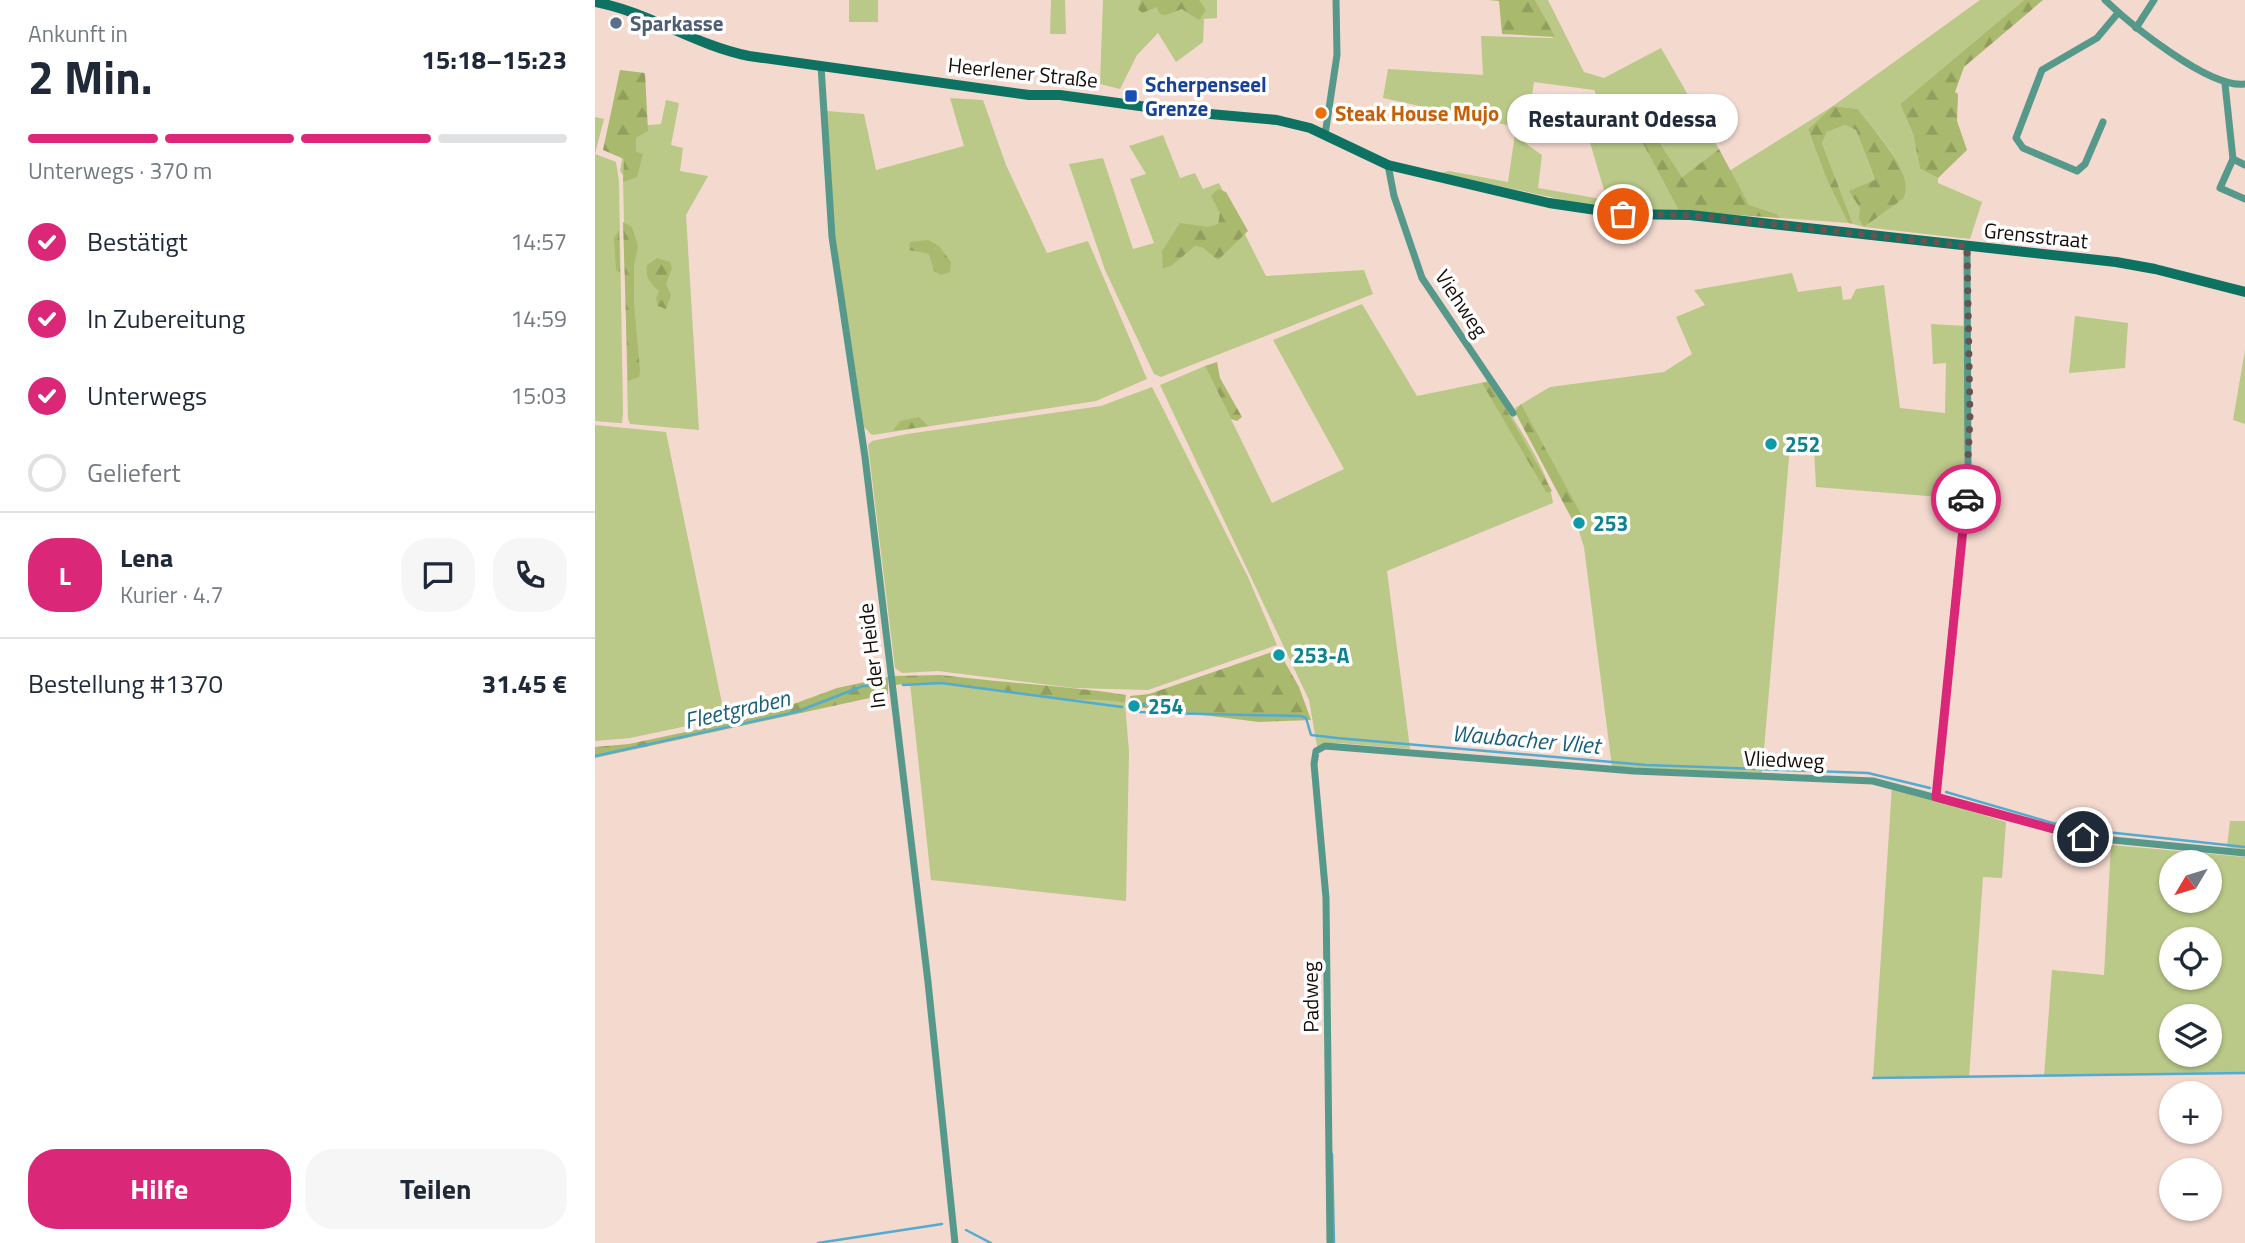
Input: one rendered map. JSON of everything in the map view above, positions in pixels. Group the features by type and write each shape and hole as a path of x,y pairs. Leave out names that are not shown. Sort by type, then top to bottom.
{"main road":[{"name":"Heerlener Straße","path":"595,2 637,13 712,48 749,56 1029,95 1060,95 1176,111 1294,123 1388,165 1549,203 1654,215"},
{"name":"Grensstraat","path":"1654,215 1700,216 2155,269 2245,292"}],"street":[{"path":"1325,135 1337,55 1336,0"},
{"path":"2105,0 2136,28 2225,83 2245,84"},
{"path":"2136,28 2154,0"},
{"path":"2103,122 2085,164 2077,171 2024,148 2016,138 2042,71 2097,38 2118,13"},
{"name":"In der Heide","path":"821,66 832,237 865,457 928,982 955,1243"},
{"path":"2225,83 2233,159 2220,188 2245,200"},
{"path":"2233,159 2245,165"},
{"name":"Viehweg","path":"1388,165 1394,196 1422,278 1513,413"},
{"path":"1936,797 1968,470 1967,246"},
{"name":"Vliedweg","path":"1316,751 1325,746 1341,745 1634,771 1859,779 1881,782 2083,837 2245,853"},
{"name":"Padweg","path":"1316,751 1314,764 1326,898 1330,1243"}],"green space":[{"path":"849,0 878,0 878,22 849,22"},
{"path":"1051,0 1065,0 1066,34 1050,34"},
{"path":"1103,0 1217,0 1217,18 1204,19 1203,42 1176,62 1158,33 1137,55 1120,89 1100,84"},
{"path":"1141,0 1199,0 1206,10 1199,20 1182,9 1166,15 1160,14 1157,7 1142,13 1138,9"},
{"path":"1488,0 1535,0 1555,37 1502,34 1499,1"},
{"path":"1535,0 1548,0 1584,72 1604,78 1661,48 1719,149 1682,177 1651,128 1639,136 1679,211 1591,206 1440,173 1449,171 1508,182 1516,127 1383,98 1388,69 1483,75 1481,36 1553,38","holes":["1534,82 1594,90 1619,140 1589,139 1607,200 1538,188 1542,155 1525,143"]},
{"path":"1980,0 2024,0 1900,104 1913,134 1920,169 1938,178 1938,183 1982,202 1970,239 1864,227 1903,199 1901,173 1890,151 1858,109 1833,106"},
{"path":"2024,0 2043,0 1964,67 1955,92 1958,94 1957,121 1967,150 1938,178 1920,169 1913,134 1900,104"},
{"path":"620,70 645,73 648,131 636,138 636,152 643,154 637,177 623,182 624,159 603,150"},
{"path":"950,98 983,100 1006,165 1047,253 1088,241 1147,379 1096,401 872,435 864,427 834,231 827,111 864,114 876,170 964,146"},
{"path":"666,100 679,103 671,145 683,148 680,171 708,176 686,215 699,430 630,424 628,419 623,175 620,171 628,127 661,124"},
{"path":"1833,106 1808,129 1826,178 1848,223 1781,218 1777,214 1749,205 1729,171"},
{"path":"1833,106 1858,109 1891,152 1904,177 1906,189 1903,199 1864,227 1859,219 1860,208 1849,191 1875,180 1856,130 1845,125 1827,132 1822,143 1853,224 1848,223 1826,178 1808,129"},
{"path":"595,117 604,119 595,154"},
{"path":"1845,125 1856,130 1875,181 1860,208 1864,227 1853,224 1822,143 1827,132"},
{"path":"1650,127 1682,177 1719,149 1749,205 1777,214 1781,218 1679,211 1639,136"},
{"path":"1163,135 1180,178 1195,173 1203,189 1219,183 1266,276 1364,270 1373,294 1161,377 1154,374 1105,270 1069,164 1103,158 1133,249 1154,243 1130,179 1146,174 1129,146"},
{"path":"595,154 616,162 619,181 622,423 595,421"},
{"path":"1218,189 1226,192 1248,231 1218,260 1202,247 1195,246 1171,266 1163,268 1162,251 1180,223 1208,227 1218,224 1220,213 1211,196"},
{"path":"623,222 632,227 638,246 634,266 634,305 640,371 639,377 628,381"},
{"path":"619,230 620,272 616,270 614,238"},
{"path":"928,240 939,246 951,262 950,272 941,275 934,271 929,254 909,250 910,242"},
{"path":"657,258 670,262 672,268 666,284 671,295 666,309 658,306 656,299 659,291 647,273 647,265"},
{"path":"1792,273 1798,292 1841,286 1843,300 1851,299 1856,289 1884,285 1900,408 1945,413 1946,363 1933,364 1931,324 1966,326 1964,499 1816,487 1814,448 1790,446 1762,773 1612,767 1584,547 1577,525 1515,408 1550,387 1664,372 1692,354 1676,317 1705,305 1694,290"},
{"path":"1362,304 1417,396 1490,381 1536,457 1553,503 1387,571 1410,749 1339,743 1317,746 1309,700 1160,385 1205,366 1272,503 1344,469 1273,340"},
{"path":"2075,316 2128,323 2125,368 2069,373"},
{"path":"2245,350 2245,424 2233,420"},
{"path":"1217,362 1220,378 1242,417 1237,421 1231,419 1205,366"},
{"path":"1490,381 1552,491 1547,493 1545,490 1482,383"},
{"path":"1152,387 1248,577 1277,645 1148,690 1074,688 938,671 902,673 895,668 868,445 872,441 907,434 1101,406"},
{"path":"1521,404 1582,516 1581,520 1574,523 1515,412"},
{"path":"919,417 928,426 893,431 900,421"},
{"path":"595,425 666,432 725,718 630,738 595,741"},
{"path":"1278,650 1299,687 1311,720 1259,722 1131,706 1130,696 1149,694"},
{"path":"941,675 1126,695 1125,703 1045,697 959,685 895,685 894,676"},
{"path":"888,677 888,694 595,758 595,747 629,744 761,716 837,688"},
{"path":"930,682 1067,699 1109,699 1125,703 1129,752 1126,901 931,880 910,683"},
{"path":"1892,786 2006,822 2002,878 1983,877 1969,1078 1873,1079"},
{"path":"2230,821 2245,821 2245,850 2227,847"},
{"path":"2111,845 2167,850 2159,850 2159,914 2223,914 2223,855 2245,857 2245,1072 2044,1077 2052,970 2104,975"}],"waterway":[{"name":"Fleetgraben","path":"903,685 941,683 1122,707"},
{"name":"Fleetgraben","path":"595,756 796,712 863,686 883,686"},
{"name":"Fleetgraben","path":"1137,706 1157,701"},
{"name":"Waubacher Vliet","path":"1135,706 1140,712 1301,716 1306,718 1311,735 1337,738 1646,765 1868,773 1930,788"},
{"name":"Waubacher Vliet","path":"1946,792 2070,828 2245,847"},
{"path":"1873,1078 2245,1073"},
{"path":"1332,1154 1334,1243"},
{"path":"818,1243 942,1224"},
{"path":"966,1230 991,1243"}],"way so far":[{"path":"1623,214 1690,215 1967,246 1970,418 1966,499"}],"place":[{"name":"Sparkasse","path":"616,23"},
{"name":"Scherpenseel Grenze","path":"1131,96"},
{"name":"Steak House Mujo","path":"1321,113"},
{"name":"Restaurant Odessa","path":"1623,214"},
{"name":"252","path":"1771,444"},
{"name":"253","path":"1579,523"},
{"name":"253-A","path":"1279,655"},
{"name":"254","path":"1134,706"}],"route":[{"path":"1966,499 1936,797 2083,837"}]}
